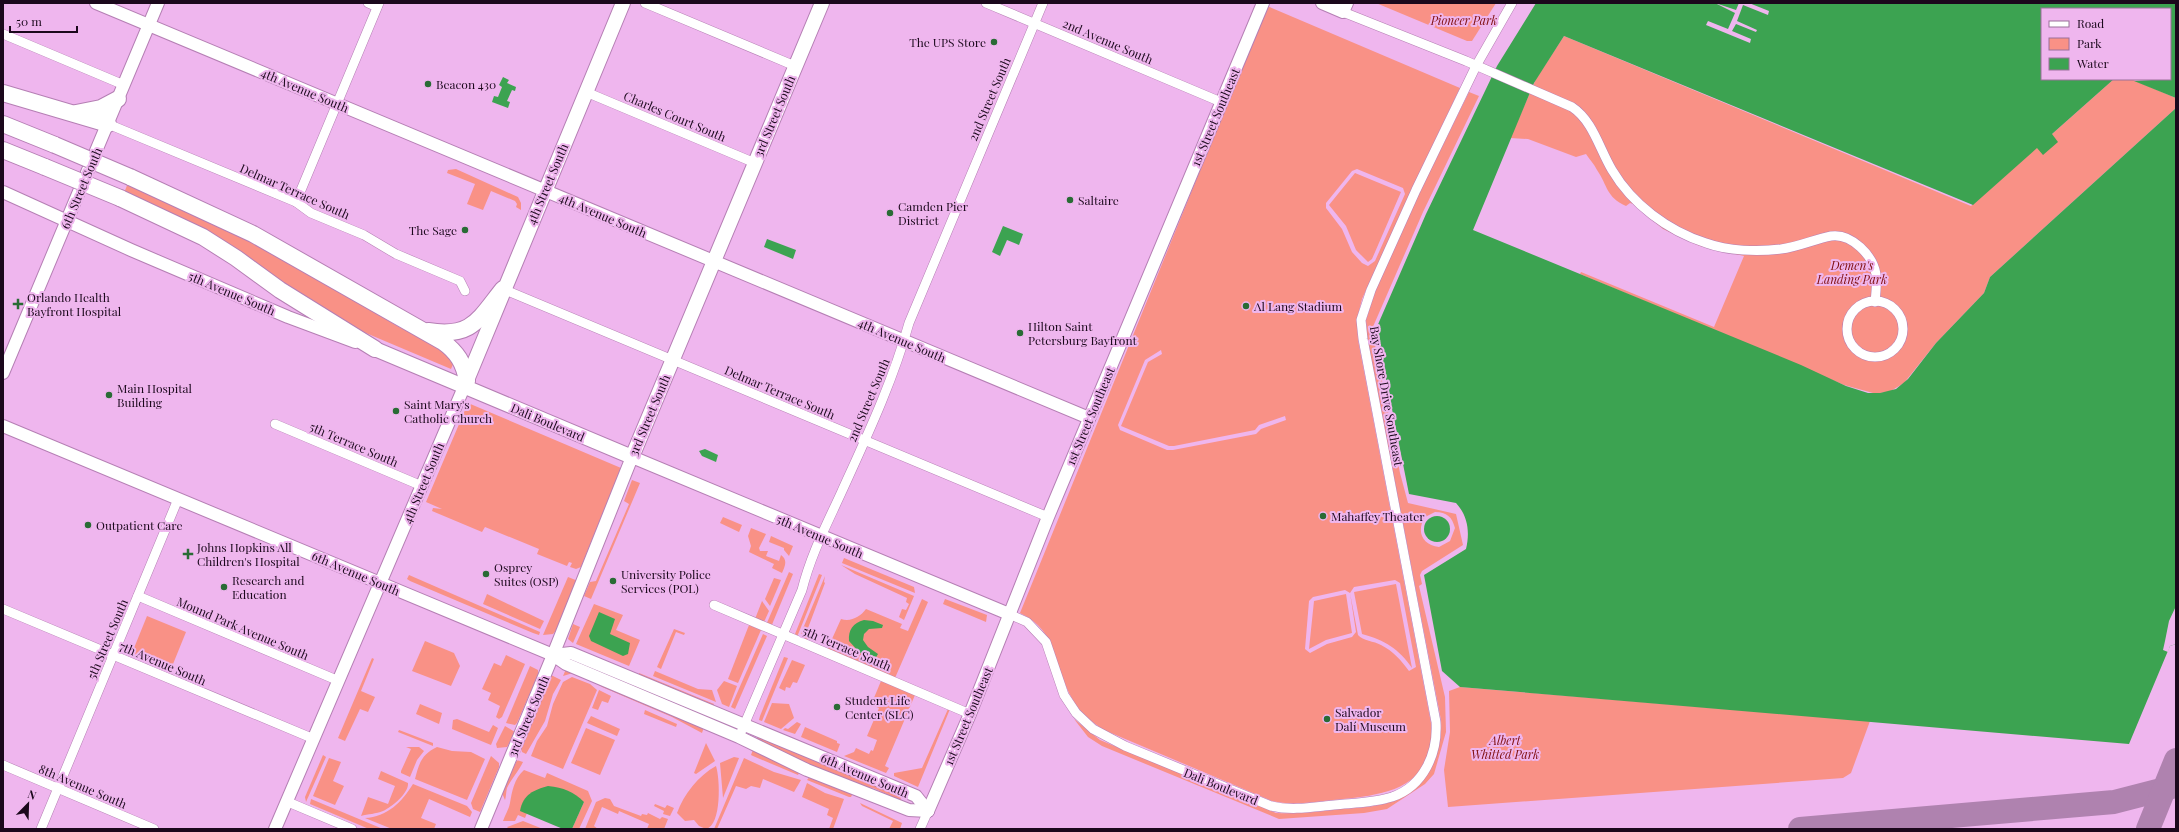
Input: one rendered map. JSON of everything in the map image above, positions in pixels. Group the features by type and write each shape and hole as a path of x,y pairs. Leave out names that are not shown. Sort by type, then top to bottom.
{"highway":[{"path":"73,113 101,108 121,92"},
{"path":"3,93 108,124"},
{"path":"3,124 130,177 253,234 454,350 464,367 465,384"},
{"path":"3,150 120,198 203,237 236,258 291,297 375,349"},
{"path":"420,329 444,333 458,332 467,328 476,322 503,289"}],"main road":[{"name":"4th Street South","path":"465,384 544,190 623,3"},
{"name":"3rd Street South","path":"632,458 822,3"},
{"name":"5th Avenue South","path":"375,349 465,384"},
{"name":"Dali Boulevard","path":"465,384 632,458"}],"street":[{"name":"4th Avenue South","path":"96,3 1089,418"},
{"name":"6th Street South","path":"3,373 158,3"},
{"path":"296,202 378,5 368,3"},
{"path":"645,3 795,66"},
{"name":"2nd Avenue South","path":"986,3 1221,102"},
{"name":"2nd Street South","path":"739,737 784,635 802,590 808,568 820,536 864,440 904,341 909,323 1043,3"},
{"name":"1st Street Southeast","path":"920,829 970,714 1048,517 1263,3"},
{"path":"1322,3 1345,7 1491,73 1572,107 1583,116 1612,169 1627,191 1666,224 1706,243 1728,248 1781,249 1833,236 1846,239 1857,244 1872,262 1876,274 1875,302"},
{"name":"Bay Shore Drive Southeast","path":"1433,704 1363,339 1361,320 1369,296 1416,190 1476,66 1512,3"},
{"path":"3,34 121,92"},
{"name":"Charles Court South","path":"586,92 755,163"},
{"name":"Delmar Terrace South","path":"108,124 296,202 311,213 364,235 396,254 460,281 465,291"},
{"name":"5th Avenue South","path":"3,192 67,222 288,317 375,349"},
{"name":"Delmar Terrace South","path":"503,289 1048,517"},
{"path":"1875,302 1881,302 1893,308 1902,325 1899,344 1890,353 1877,357 1865,355 1854,348 1847,330 1849,318 1857,308 1875,302"},
{"name":"4th Street South","path":"275,829 382,583 465,384"},
{"name":"5th Terrace South","path":"275,424 422,486"},
{"name":"6th Avenue South","path":"3,426 553,655 566,664 739,737 807,770 909,810 928,811"},
{"name":"5th Avenue South","path":"632,458 1009,614"},
{"name":"3rd Street South","path":"481,829 632,458"},
{"name":"5th Street South","path":"41,829 178,499"},
{"name":"Mound Park Avenue South","path":"138,596 339,681"},
{"name":"5th Terrace South","path":"714,605 970,714"},
{"name":"7th Avenue South","path":"3,609 314,740"},
{"name":"Dali Boulevard","path":"1009,614 1027,622 1046,642 1064,695 1076,713 1094,729 1125,746 1277,808 1302,808 1367,802 1392,796 1401,792 1422,775 1432,760 1437,735 1433,704"},
{"name":"6th Avenue South","path":"553,655 571,653 744,724 916,796 928,811"},
{"name":"8th Avenue South","path":"3,765 154,829"},
{"path":"288,802 352,829"}],"green space":[{"name":"Pioneer Park","path":"1376,3 1496,3 1472,41 1467,41"},
{"path":"1267,6 1460,88 1412,188 1362,299 1357,319 1358,340 1431,723 1430,745 1425,763 1416,775 1403,785 1388,791 1371,795 1302,803 1272,801 1104,730 1095,724 1083,713 1073,700 1049,640 1033,621 1020,613","holes":["1357,169 1403,188 1405,194 1375,261 1368,266 1362,263 1352,252 1342,229 1326,208 1326,203 1352,171","1161,350 1162,354 1148,362 1121,426 1169,446 1174,446 1255,430 1259,425 1285,416 1286,420 1261,429 1256,434 1167,450 1120,430 1118,425 1145,360","1395,580 1400,583 1416,667 1409,671 1400,660 1385,647 1363,639 1358,635 1350,593 1354,587","1345,590 1350,593 1356,632 1352,637 1327,644 1310,653 1305,649 1309,601 1313,597"]},
{"name":"Demen's Landing Park","path":"1564,36 1971,206 2113,80 2133,80 2176,98 2176,108 1990,277 1984,293 1936,343 1904,383 1889,392 1873,393 1844,385 1580,274 1581,272 1714,327 1744,256 1700,246 1663,229 1633,204 1630,203 1626,206 1619,203 1608,191 1601,176 1586,154 1576,157 1528,139 1510,138 1536,79"},
{"path":"1469,92 1479,96 1423,212 1372,329 1400,473 1408,503 1456,514 1463,545 1422,571 1420,575 1422,584 1419,586 1445,697 1446,732 1434,774 1425,784 1387,809 1364,813 1279,819 1102,746 1088,737 1074,719 1100,740 1276,813 1316,812 1366,807 1391,802 1404,797 1414,789 1430,770 1436,758 1439,746 1441,720 1367,337 1366,320 1375,292 1420,192","holes":["1435,512 1446,514 1451,518 1455,528 1450,541 1439,547 1428,543 1422,536 1421,532 1422,522 1425,517"]},
{"path":"456,169 518,197 521,203 521,210 516,207 517,204 515,201 491,191 483,210 467,204 475,184 447,173 448,170"},
{"path":"1355,173 1401,192 1372,259 1368,262 1356,250 1346,226 1329,205"},
{"path":"128,183 238,232 399,327 424,339 439,343 454,362 451,369 354,328 124,193"},
{"path":"468,403 621,468 581,567 576,569 570,567 572,563 569,562 567,566 537,554 539,549 485,527 482,532 432,511 433,508 442,509 426,502"},
{"path":"632,480 640,483 591,599 584,596 590,582 596,581 629,504 624,501"},
{"path":"723,517 742,525 739,532 720,523"},
{"path":"751,528 766,534 759,548 760,551 768,551 766,556 779,561 781,555 785,559 782,573 772,568 774,564 749,552 751,546 748,536"},
{"path":"771,536 793,546 789,556 784,548 769,542"},
{"path":"844,558 914,587 915,593 842,563"},
{"path":"841,565 914,596 904,620 899,617 902,609 906,610 909,604 906,602 907,598 855,574"},
{"path":"789,572 793,574 771,627 766,625"},
{"path":"819,574 822,575 797,637 795,634"},
{"path":"409,575 540,632 539,635 410,581 407,579"},
{"path":"825,576 825,583 805,636 808,638 807,641 799,638"},
{"path":"568,577 578,581 558,628 553,634 543,635"},
{"path":"774,578 781,580 770,606 765,599"},
{"path":"1396,584 1412,668 1397,650 1378,639 1362,634 1354,592"},
{"path":"487,594 544,621 540,629 483,604"},
{"path":"1346,594 1352,633 1326,640 1309,649 1314,601"},
{"path":"922,599 928,602 895,678 827,650 841,619 848,620 855,618 866,609 902,624 900,628 908,631"},
{"path":"945,599 987,615 986,622 943,604"},
{"path":"762,601 769,611 764,622 755,619"},
{"path":"594,604 623,615 616,630 640,640 629,666 576,644"},
{"path":"147,616 186,632 171,669 132,653"},
{"path":"573,624 580,627 573,643 568,639"},
{"path":"749,625 761,630 738,683 728,679"},
{"path":"674,629 685,633 684,635 676,632 661,669 657,667"},
{"path":"763,634 767,636 735,709 731,707"},
{"path":"425,641 454,653 460,666 451,686 412,671"},
{"path":"506,655 525,664 502,717 499,719 496,717 500,706 488,700 491,693 482,689 494,663 501,666"},
{"path":"784,657 788,658 762,721 759,720 760,716"},
{"path":"372,658 374,659 361,691 375,697 368,712 360,709 345,741 338,738"},
{"path":"792,660 805,665 797,683 793,682 790,688 786,687 785,691 779,688"},
{"path":"530,666 538,670 538,675 517,723 515,725 506,723"},
{"path":"566,669 704,727 702,733 672,717 602,687 588,679 573,673 563,676"},
{"path":"655,671 698,689 712,690 716,702 653,676"},
{"path":"639,673 714,704 713,707 638,677"},
{"path":"551,675 561,680 553,694 545,721 526,754 522,752 521,748"},
{"path":"572,677 590,684 597,690 563,769 531,756 537,741 547,726 553,704 563,682"},
{"path":"724,681 737,686 729,707 722,704 717,690"},
{"path":"881,681 915,695 885,766 889,768 886,773 844,756 854,752 856,748 869,754 871,750 873,751 877,740 867,736 879,708 871,705"},
{"name":"Albert Whitted Park","path":"1460,687 1870,721 1851,773 1843,778 1448,807 1444,770 1450,732 1449,691"},
{"path":"599,690 611,696 608,703 602,701 598,710 592,708"},
{"path":"772,703 789,704 794,718 781,729 764,722"},
{"path":"420,704 442,713 439,724 416,714"},
{"path":"948,709 950,709 918,787 894,776 894,773 922,768"},
{"path":"645,710 677,724 676,727 644,714"},
{"path":"591,716 620,729 617,736 587,723"},
{"path":"457,719 489,732 493,725 498,728 491,745 452,729 453,720"},
{"path":"797,722 801,724 795,734 783,730 785,728 788,729"},
{"path":"505,726 515,732 507,747 497,748 496,744"},
{"path":"805,727 837,741 837,743 840,744 837,752 801,737"},
{"path":"586,728 615,740 600,775 571,763"},
{"path":"399,730 433,743 433,746 398,732"},
{"path":"759,734 903,794 900,800 873,788 853,785 758,741 757,738"},
{"path":"706,743 715,761 696,774 694,773"},
{"path":"406,747 419,747 424,751 417,760 410,777 401,773 411,749"},
{"path":"437,747 452,751 471,752 485,759 467,800 415,779 422,760 428,753"},
{"path":"754,747 800,771 798,775 751,755"},
{"path":"323,755 326,757 306,802 305,797"},
{"path":"491,756 499,763 499,767 480,812 473,809 471,803"},
{"path":"734,757 739,758 723,798 720,763"},
{"path":"329,758 341,762 333,781 344,786 335,805 313,796"},
{"path":"744,758 774,772 801,780 794,792 763,779 760,788 751,786 746,789 736,786 717,829 714,829"},
{"path":"517,760 523,762 507,788 505,800 502,793"},
{"path":"716,766 719,790 717,810 715,819 711,826 706,829 699,826 694,820 685,821 677,813 692,786 709,770"},
{"path":"524,770 545,778 547,773 588,791 592,801 579,829 572,829 584,802 520,810 527,813 525,818 518,815 515,821 503,821 516,781"},
{"path":"381,771 408,783 408,787 403,795 387,809 378,813 361,816 368,797 388,804 395,786 378,779"},
{"path":"811,775 853,793 851,797 849,797 807,780"},
{"path":"807,783 825,793 844,799 833,829 829,829 833,818 827,815 829,809 802,797"},
{"path":"413,784 467,806 472,812 470,817 429,799 421,818 436,824 434,829 392,829 365,818 387,812 404,797"},
{"path":"605,798 610,799 614,806 641,816 642,814 647,815 648,813 660,819 662,817 668,819 664,829 647,829 649,824 619,811 618,814 602,807 594,826 598,829 585,829 596,802"},
{"path":"311,799 383,829 369,829 310,804"},
{"path":"860,803 902,823 900,829 889,829 893,821 862,806"},
{"path":"655,804 665,808 667,805 674,808 670,816 663,814 664,811 654,806"},
{"path":"523,821 543,829 509,829 507,827"}],"water":[{"path":"1536,3 2176,4 2176,98 2134,81 2171,80 2171,8 2041,8 2041,80 2113,80 2052,134 2058,142 2043,155 2037,148 1973,205 1564,36 1534,83 1473,230 1801,365 1846,386 1868,393 1880,393 1896,389 1908,379 1936,343 1984,293 1990,277 2176,108 2176,644 2170,646 2129,744 1460,687 1442,671 1424,575 1466,549 1468,536 1467,524 1463,513 1456,503 1409,494 1376,329 1426,214 1497,66"},
{"path":"503,77 509,80 507,83 516,87 515,91 512,90 507,101 510,102 508,108 492,102 494,96 498,97 502,87 499,85"},
{"path":"1003,226 1023,234 1019,245 1007,240 1000,256 992,252"},
{"path":"767,239 796,250 793,259 764,247"},
{"path":"705,449 718,455 716,462 702,456 699,451"},
{"path":"1437,516 1446,520 1450,529 1446,538 1437,542 1428,538 1424,529 1428,520"},
{"path":"599,612 615,619 610,634 630,643 628,654 623,656 591,641 589,636"},
{"path":"864,620 873,621 883,625 882,628 869,629 864,634 863,640 868,647 878,654 875,659 860,653 849,641 850,630 854,625"},
{"path":"548,786 568,791 576,795 584,802 572,829 563,829 520,811 521,805 526,797 538,789"}],"pier":[{"path":"1715,3 1736,10 1739,3 1749,3 1769,11 1768,15 1743,5 1737,21 1757,30 1756,32 1736,24 1732,31 1751,39 1750,43 1706,25 1708,21 1728,29 1735,13"},
{"path":"2176,606 2176,644 2170,646 2168,652 2163,650 2169,621"}],"taxiway":[{"path":"2148,829 2176,760"},
{"path":"1800,829 2114,802 2176,786"}],"place":[{"name":"The UPS Store","path":"994,42"},
{"name":"Beacon 430","path":"428,84"},
{"name":"Saltaire","path":"1070,200"},
{"name":"Camden Pier District","path":"890,213"},
{"name":"The Sage","path":"465,230"},
{"name":"Orlando Health Bayfront Hospital","path":"18,304"},
{"name":"Al Lang Stadium","path":"1246,306"},
{"name":"Hilton Saint Petersburg Bayfront","path":"1020,333"},
{"name":"Main Hospital Building","path":"109,395"},
{"name":"Saint Mary's Catholic Church","path":"396,411"},
{"name":"Mahaffey Theater","path":"1323,516"},
{"name":"Outpatient Care","path":"88,525"},
{"name":"Johns Hopkins All Children's Hospital","path":"188,554"},
{"name":"Osprey Suites (OSP)","path":"486,574"},
{"name":"University Police Services (POL)","path":"613,581"},
{"name":"Research and Education","path":"224,587"},
{"name":"Student Life Center (SLC)","path":"837,707"},
{"name":"Salvador Dalí Museum","path":"1327,719"}]}
